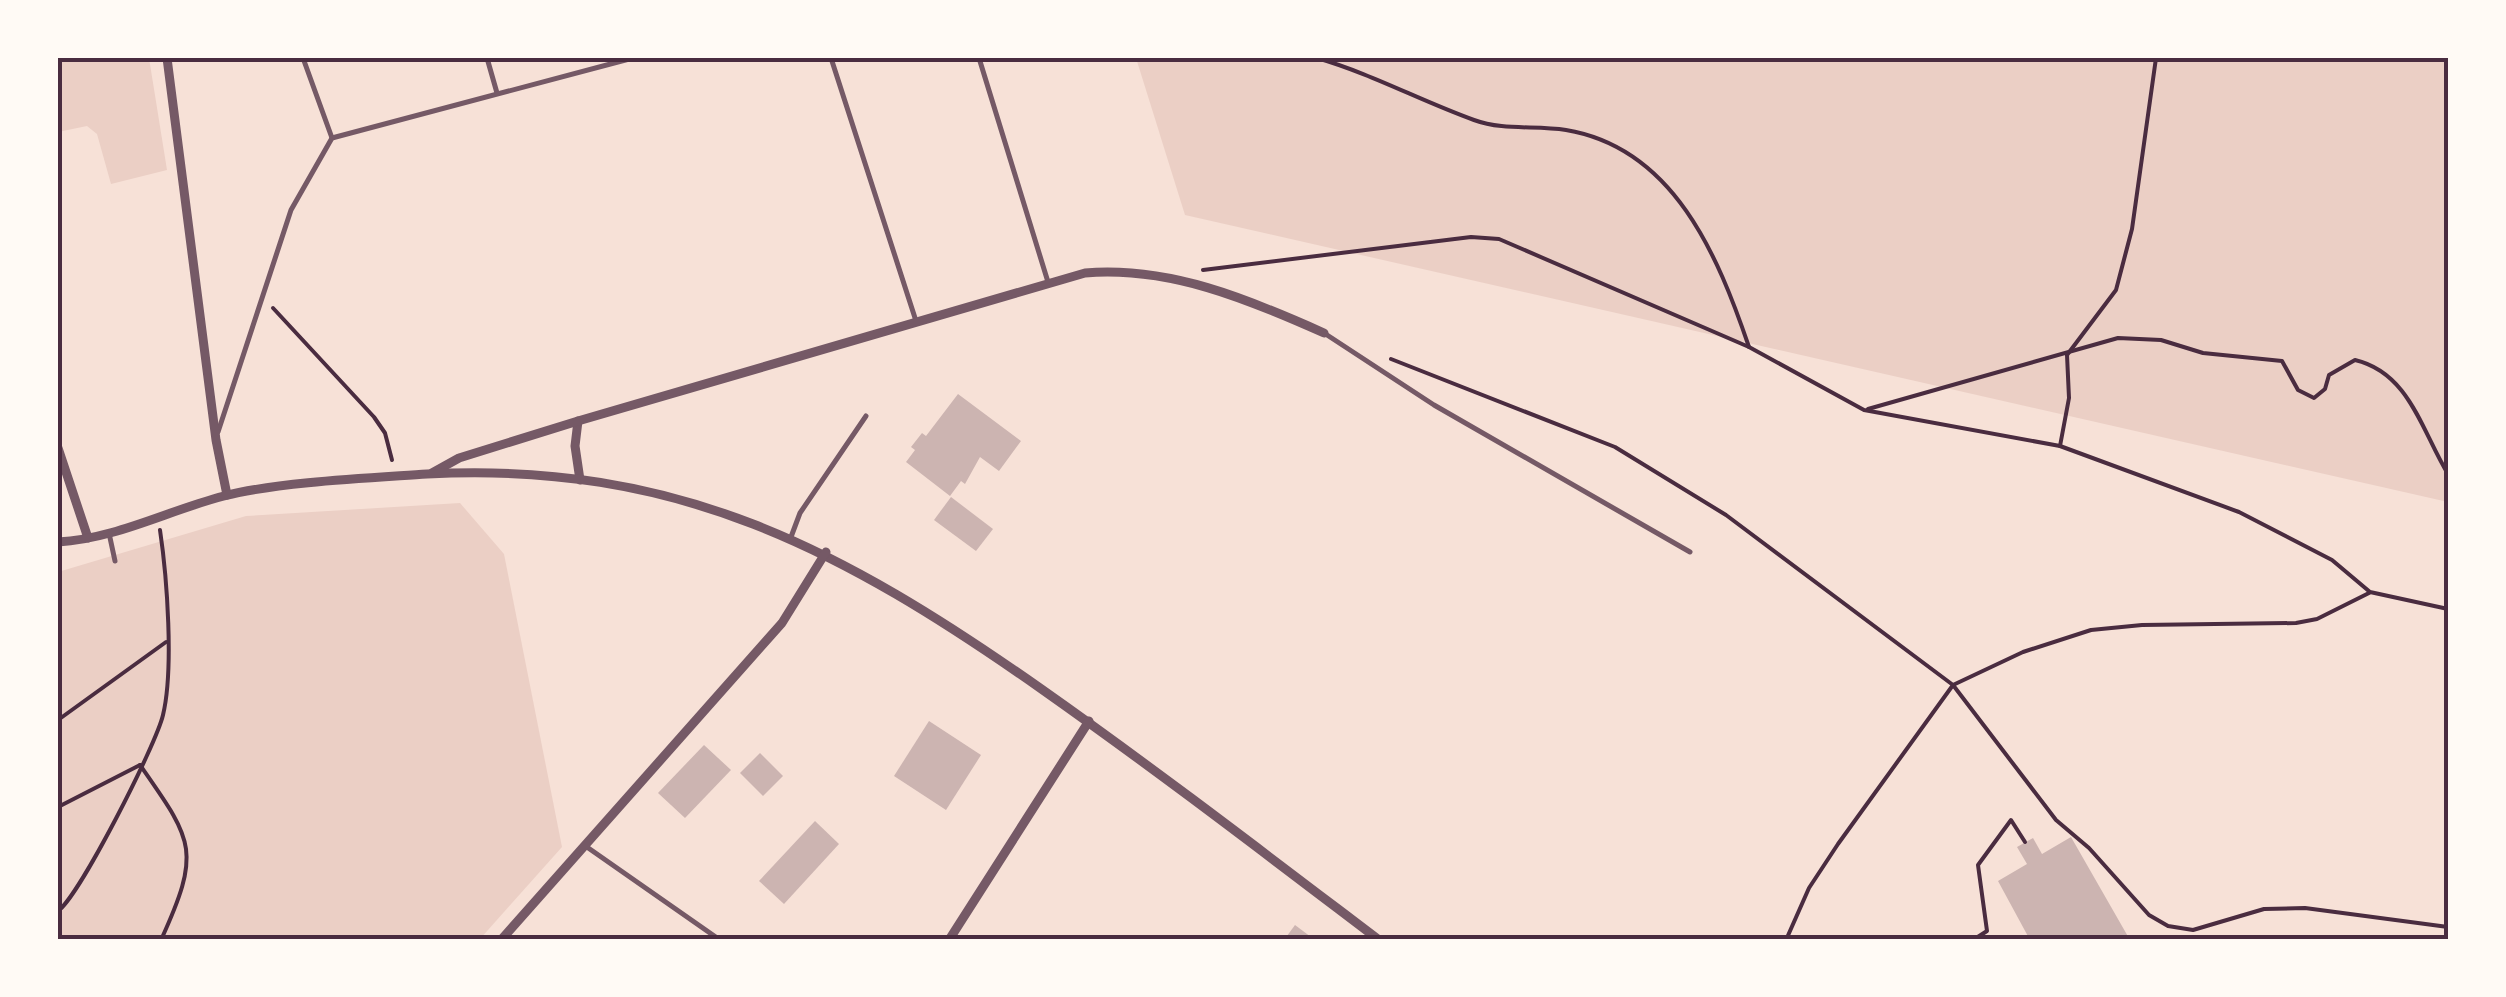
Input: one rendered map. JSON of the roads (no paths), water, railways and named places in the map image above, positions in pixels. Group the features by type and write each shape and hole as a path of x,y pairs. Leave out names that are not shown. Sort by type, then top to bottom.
{"street":[{"path":"167,58 216,440 228,495"},
{"path":"430,474 459,458 578,421 1048,282 1105,272 1163,276 1247,300 1324,333"},
{"path":"578,421 575,446 580,480"},
{"path":"58,448 88,538"},
{"path":"58,542 88,538 228,495 430,474 580,480 680,500 826,552 974,641 1089,721 1379,940"},
{"path":"501,940 782,623 826,552"},
{"path":"949,940 1089,721"}],"lane":[{"path":"303,58 332,138"},
{"path":"486,58 497,94"},
{"path":"216,440 291,210 332,138 633,58"},
{"path":"830,58 916,321"},
{"path":"979,58 1048,282"},
{"path":"1324,333 1434,404 1690,552"},
{"path":"791,537 800,513 866,416"},
{"path":"109,532 115,561"},
{"path":"584,845 720,940"}]}
